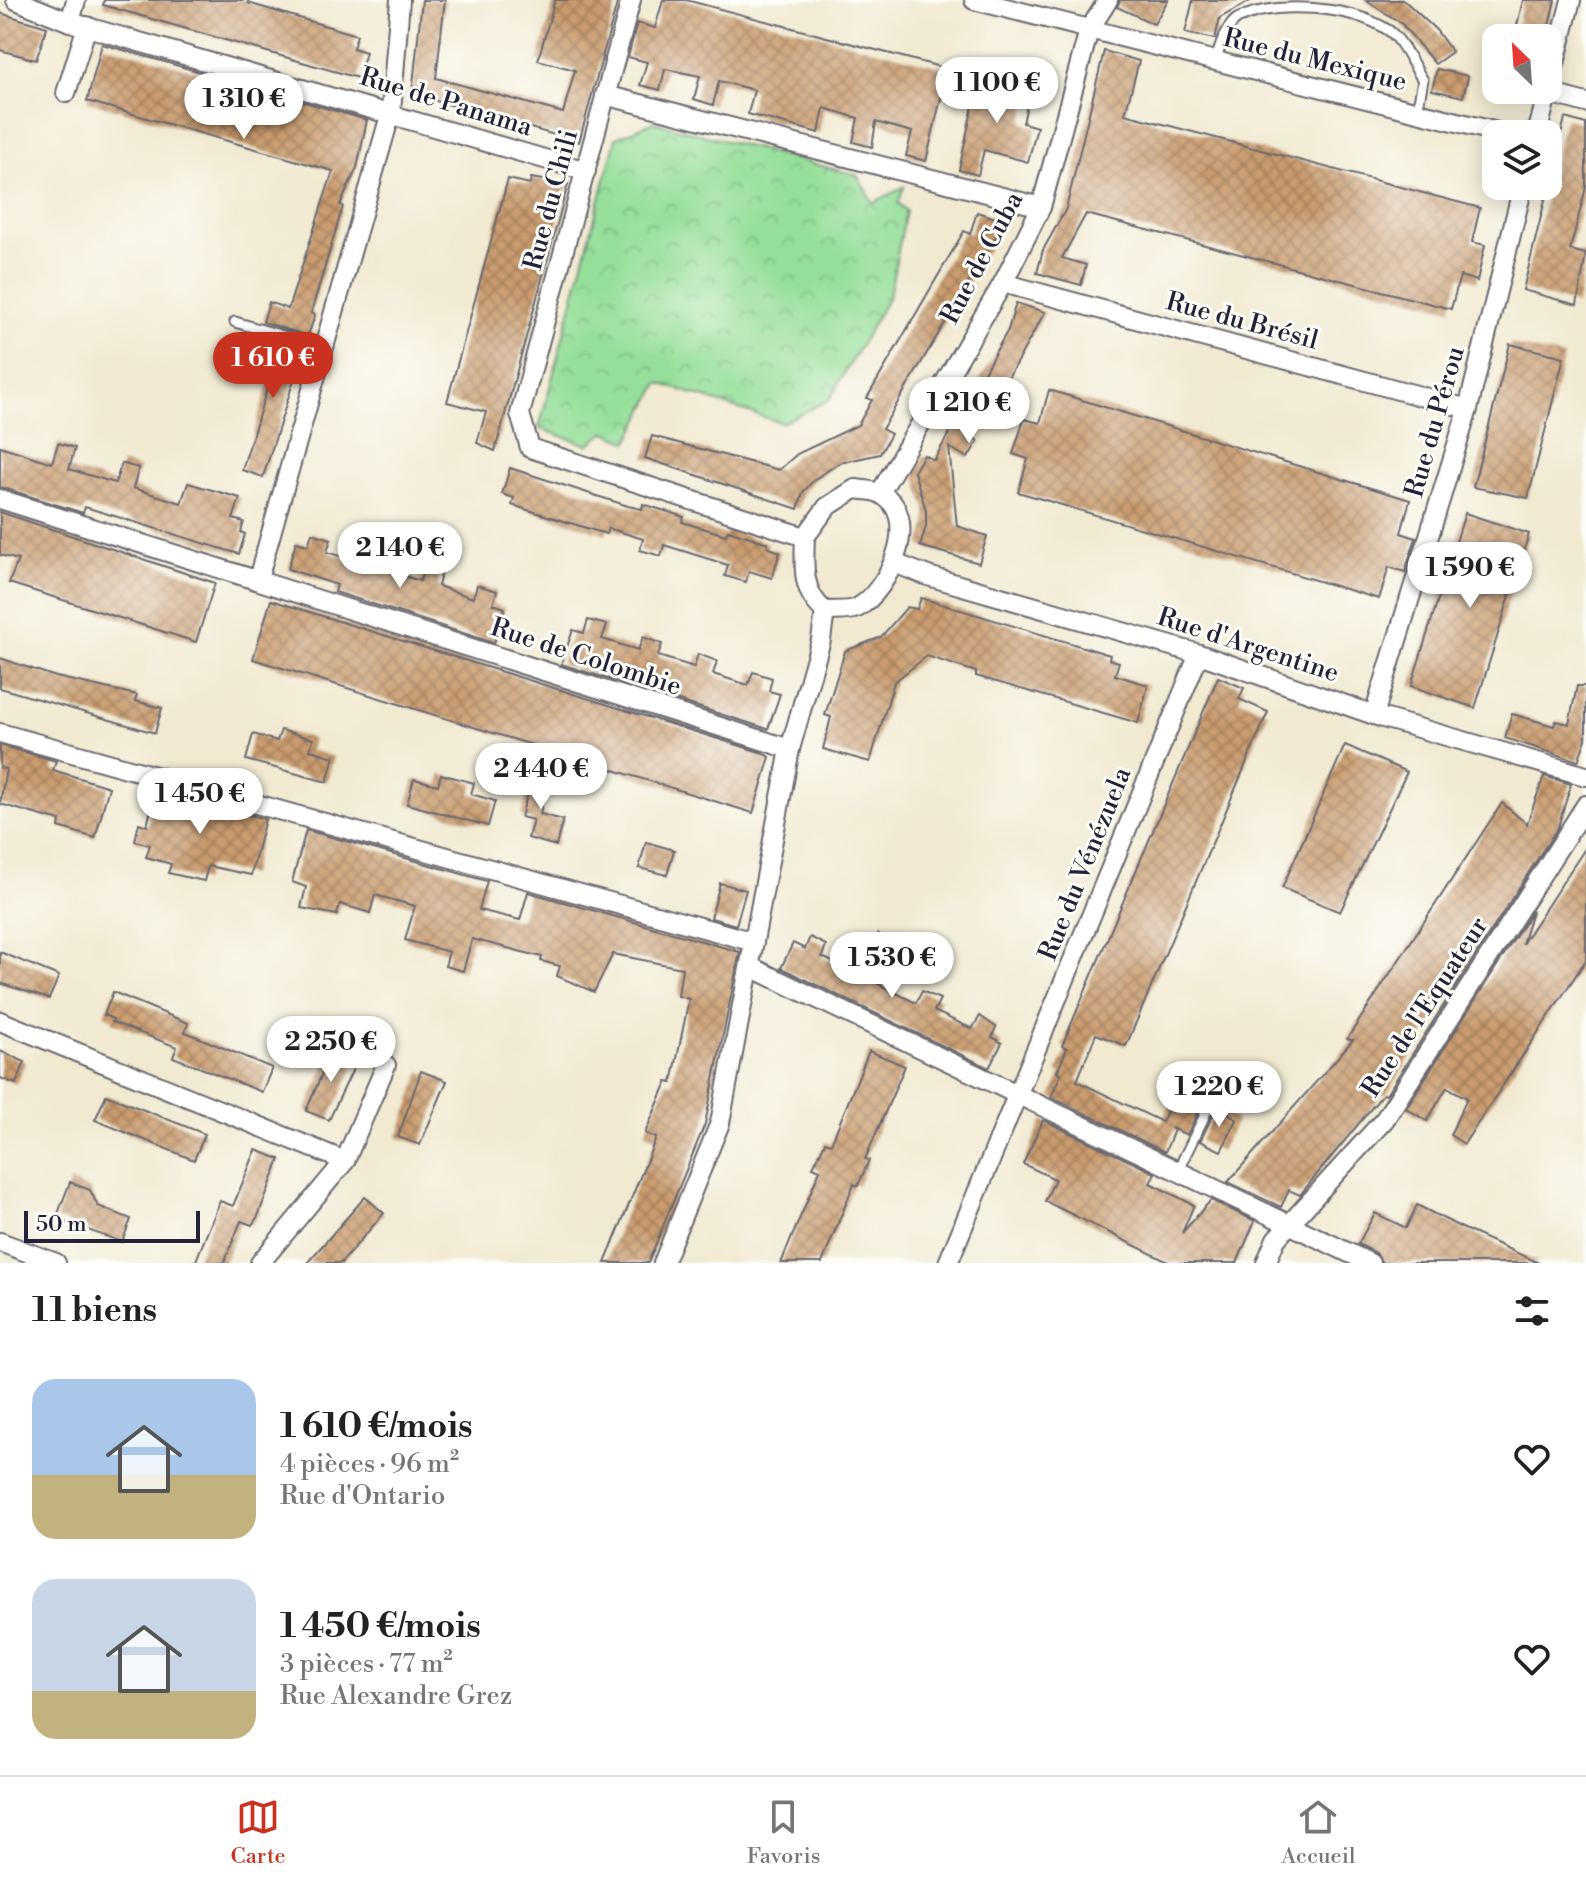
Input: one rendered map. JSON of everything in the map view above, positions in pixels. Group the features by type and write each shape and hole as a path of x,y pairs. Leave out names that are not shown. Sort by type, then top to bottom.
{"street":[{"name":"Rue de Panama","path":"16,0 78,24 391,112 586,171"},
{"path":"66,93 78,24 76,0"},
{"path":"258,579 391,112 400,0"},
{"name":"Rue du Chili","path":"631,0 520,414 530,448 805,537"},
{"name":"Rue du Mexique","path":"974,0 1482,128"},
{"name":"Rue de Cuba","path":"880,493 1003,283 1041,207 1089,30 1108,0"},
{"path":"1562,38 1571,0"},
{"path":"605,95 1041,207"},
{"path":"1562,97 1586,103"},
{"name":"Rue du Pérou","path":"1374,715 1468,409 1520,200"},
{"name":"Rue du Brésil","path":"1003,283 1468,409"},
{"path":"855,489 880,493 896,510 901,542 885,581 856,609 825,611 812,601 803,572 805,537 827,507 855,489"},
{"name":"Rue de Colombie","path":"0,499 790,749"},
{"name":"Rue d'Argentine","path":"894,563 928,576 1199,654 1374,715 1586,776"},
{"path":"663,1263 720,1123 790,749 821,640 825,611"},
{"name":"Rue du Vénézuela","path":"948,1263 1199,654"},
{"path":"0,733 754,942"},
{"name":"Rue de l'Equateur","path":"1266,1263 1276,1239 1385,1119 1586,805"},
{"path":"751,967 1370,1263"},
{"path":"0,1021 345,1161"},
{"path":"260,1263 345,1161 386,1065"},
{"path":"0,1242 56,1263"}],"lane":[{"path":"1215,61 1227,30 1239,17 1276,4 1331,4 1391,31 1423,80 1417,112"},
{"path":"235,322 324,348"},
{"path":"1178,1170 1222,1080"}],"green space":[{"path":"653,122 857,175 873,203 904,187 898,203 906,211 889,296 829,400 782,423 659,383 628,442 606,432 588,445 539,428 616,138"}],"building":[{"path":"104,0 249,0 248,3 357,35 353,48 366,52 358,78 103,5"},
{"path":"422,0 445,0 436,78 563,113 575,70 538,60 555,0 618,0 579,142 412,94"},
{"path":"663,0 686,0 948,69 926,161 906,156 912,132 876,122 872,147 853,142 858,118 824,108 819,133 748,114 754,90 719,81 713,105 694,99 700,76 665,69 660,90 640,85 647,62 628,57 637,23 655,28"},
{"path":"1120,0 1168,0 1154,24 1117,7"},
{"path":"1193,0 1252,0 1220,18 1215,39 1185,33"},
{"path":"1365,0 1404,0 1436,30 1452,52 1435,64 1401,23"},
{"path":"1523,0 1555,0 1549,24 1517,24"},
{"path":"0,13 47,27 36,60 0,50"},
{"path":"102,44 367,120 357,168 340,205 343,206 311,313 315,315 308,336 263,322 269,302 288,309 333,171 87,101"},
{"path":"1104,51 1139,61 1125,114 1480,208 1472,242 1485,245 1477,281 1460,276 1451,309 1086,214 1062,258 1086,265 1081,285 1037,273 1043,250 1066,209"},
{"path":"1437,69 1468,76 1463,97 1432,90"},
{"path":"979,78 1030,91 1023,123 1037,127 1028,162 984,150 978,175 959,170"},
{"path":"1565,118 1586,124 1586,187 1570,250 1586,254 1577,305 1523,290 1545,200 1562,200 1562,130"},
{"path":"531,178 568,184 495,451 477,443 486,412 447,402 508,179 530,184"},
{"path":"977,212 1005,221 882,429 891,434 880,454 839,463 815,479 803,492 798,509 645,458 652,436 779,470 797,454 858,425 872,400 867,398 964,231 970,234"},
{"path":"1016,303 1045,312 974,438 978,441 968,458 949,447 957,526 987,536 979,563 920,546 926,526 926,510 914,472 924,455 934,460 1008,330"},
{"path":"258,337 304,350 303,354 309,356 305,372 297,370 263,477 242,470 272,372 273,361 253,355"},
{"path":"1510,344 1564,357 1528,498 1473,487"},
{"path":"1049,390 1410,500 1401,533 1416,538 1405,572 1389,567 1379,599 1018,492 1028,459 1013,454 1024,419 1040,423"},
{"path":"58,443 75,448 69,469 115,483 122,463 139,468 133,488 181,503 188,483 240,498 233,519 244,522 241,532 245,534 239,554 85,507 83,513 0,487 0,446 52,463"},
{"path":"510,468 628,506 642,509 643,504 684,517 682,522 726,535 728,530 768,543 767,547 780,552 772,578 749,571 746,582 725,576 728,565 664,545 661,556 640,550 643,539 608,528 606,534 512,505 514,498 502,494"},
{"path":"0,512 215,583 196,642 9,583 18,560 0,555"},
{"path":"1465,513 1529,534 1475,708 1411,686"},
{"path":"312,533 331,539 327,552 363,563 367,551 386,557 382,569 420,581 424,568 441,574 438,586 473,598 477,585 497,591 493,604 505,608 494,643 335,592 337,585 288,569 296,542 308,545"},
{"path":"921,598 1110,655 1109,659 1119,662 1115,675 1148,685 1138,723 976,676 976,672 927,656 894,682 870,762 823,749 831,717 825,715 845,651 881,637 907,607 917,609"},
{"path":"271,600 760,752 770,757 753,813 253,659"},
{"path":"588,620 607,625 602,639 638,650 643,637 662,644 658,656 694,667 698,654 717,661 713,674 748,685 753,672 772,678 769,691 780,694 768,729 561,664 573,630 584,633"},
{"path":"0,658 56,677 137,695 135,701 162,708 155,733 0,688"},
{"path":"1218,677 1244,688 1239,699 1268,712 1126,1046 1096,1034 1077,1081 1162,1122 1187,1070 1207,1079 1201,1091 1206,1095 1187,1135 1171,1128 1174,1130 1165,1152 1051,1097 1067,1048 1062,1046"},
{"path":"1577,686 1586,686 1586,739 1578,761 1505,738 1512,714 1554,726 1556,721 1569,724"},
{"path":"281,730 313,739 310,750 334,757 327,782 246,760 253,734 277,741"},
{"path":"0,745 56,761 53,770 109,787 95,838 59,827 60,821 0,804 6,769 0,768"},
{"path":"1345,745 1407,772 1340,912 1282,888"},
{"path":"535,767 550,770 540,814 563,820 556,846 528,838 533,820 521,817"},
{"path":"441,774 474,783 471,794 495,801 488,826 407,804 414,779 438,785"},
{"path":"1544,776 1571,784 1558,827 1386,1095 1383,1094 1300,1195 1289,1190 1281,1207 1228,1182 1353,1040 1347,1039 1502,803 1527,824"},
{"path":"156,789 265,819 251,875 208,866 204,881 168,873 171,864 146,857 150,845 135,841 139,823 147,826"},
{"path":"306,830 487,881 479,910 520,920 528,892 740,952 705,1124 648,1263 605,1263 656,1138 645,1133 667,1082 672,1083 689,999 678,996 682,968 613,954 594,992 557,976 560,966 541,961 542,957 472,939 463,971 445,966 449,952 405,940 415,906 375,895 370,913 340,904 337,915 301,908 306,887 292,882"},
{"path":"646,842 674,850 667,875 639,868"},
{"path":"1586,847 1586,960 1464,1144 1450,1135 1467,1098 1447,1087 1427,1121 1406,1108 1532,911 1522,944"},
{"path":"720,883 746,890 736,925 711,918"},
{"path":"878,934 895,943 878,984 916,1003 922,991 940,999 934,1011 972,1029 980,1016 996,1027 992,1037 1002,1043 989,1068 781,968 793,943 805,949 810,937 826,945 822,957 860,975"},
{"path":"0,952 59,976 49,999 0,983"},
{"path":"113,992 188,1023 185,1032 272,1068 262,1092 173,1057 177,1047 112,1022 113,1019 104,1015"},
{"path":"333,1048 355,1057 351,1066 354,1067 329,1120 306,1111"},
{"path":"0,1051 25,1062 16,1084 0,1078"},
{"path":"869,1051 905,1066 865,1159 869,1160 858,1186 854,1184 822,1263 781,1263 820,1170 813,1167 825,1142 831,1144"},
{"path":"421,1071 447,1081 420,1145 398,1137"},
{"path":"106,1095 205,1134 194,1160 95,1120"},
{"path":"1218,1105 1237,1120 1221,1151 1200,1141"},
{"path":"1043,1120 1155,1173 1150,1183 1194,1205 1182,1233 1211,1200 1255,1221 1237,1263 1170,1263 1045,1201 1055,1179 1023,1164"},
{"path":"256,1150 280,1159 258,1216 252,1225 241,1221 224,1263 195,1263 220,1201 233,1206"},
{"path":"70,1182 90,1190 98,1206 131,1219 122,1242 56,1219"},
{"path":"365,1197 384,1213 341,1263 307,1263"},
{"path":"1417,1205 1539,1263 1382,1263 1376,1253 1358,1244 1375,1213 1406,1228"}]}
